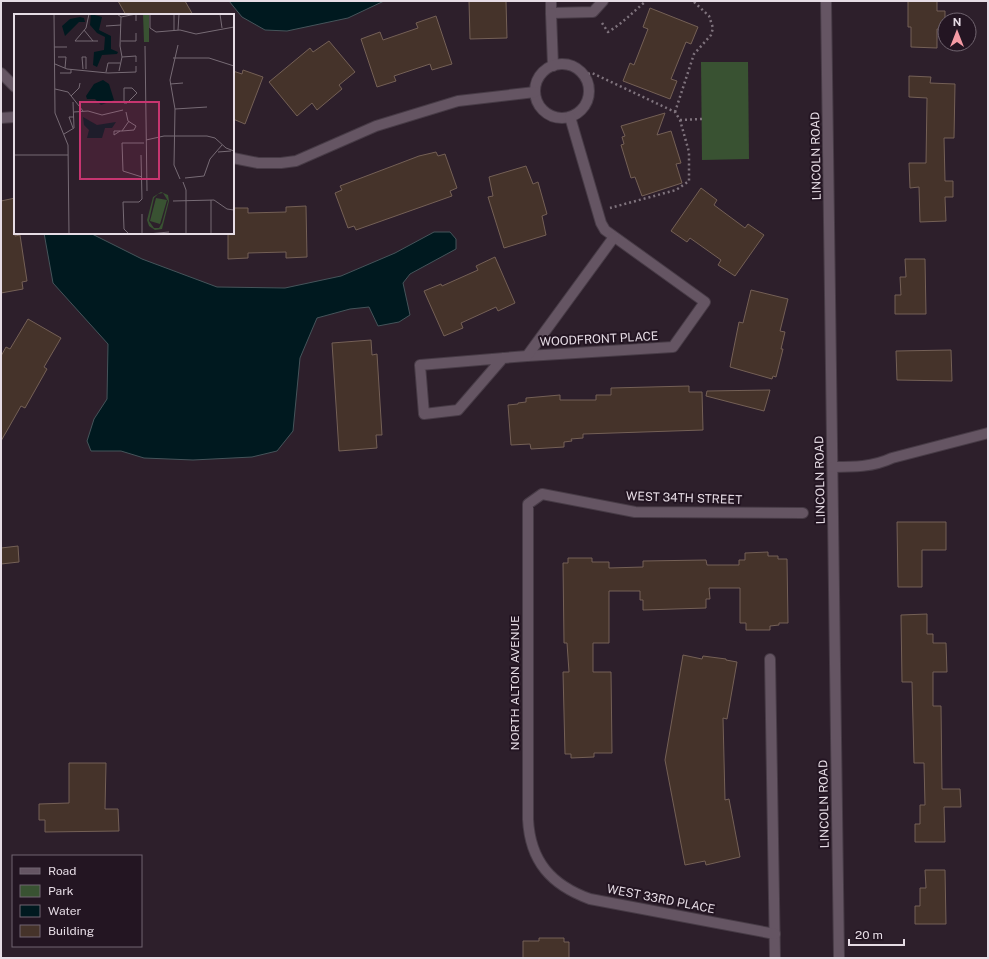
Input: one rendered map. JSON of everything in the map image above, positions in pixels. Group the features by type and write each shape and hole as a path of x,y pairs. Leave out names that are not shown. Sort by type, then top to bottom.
{"street":[{"path":"551,1 553,66"},
{"path":"552,12 593,12 603,1"},
{"name":"LINCOLN ROAD","path":"826,1 839,958"},
{"path":"553,66 570,66 575,68 583,75 588,85 588,97 584,107 570,117 556,118 544,111 536,100 536,84 540,76 553,66"},
{"path":"1,73 14,86"},
{"path":"234,158 258,163 281,163 296,161 376,126 458,101 535,92"},
{"path":"1,118 14,117"},
{"name":"WOODFRONT PLACE","path":"503,358 458,410 424,414 420,365 424,365 503,358 527,356 673,348 705,302 605,230 601,223 570,117"},
{"name":"WOODFRONT PLACE","path":"527,356 614,237"},
{"path":"833,468 857,468 988,433"},
{"name":"WEST 34TH STREET","path":"542,494 635,512 803,513"},
{"name":"NORTH ALTON AVENUE","path":"542,494 528,504 528,819 529,832 534,850 539,861 549,875"},
{"path":"770,658 775,958"},
{"name":"WEST 33RD PLACE","path":"549,875 568,890 590,899 775,934"}],"path":[{"path":"593,12 608,32 621,24 632,12 646,1"},
{"path":"675,112 694,54 711,35 713,28 709,16 693,1"},
{"path":"583,75 592,73 675,112 680,120 689,152 689,181 676,190 598,211"},
{"path":"680,120 702,119"}],"green space":[{"path":"701,62 748,62 749,159 702,160"}],"water":[{"path":"229,1 384,1 348,18 287,31 265,30 242,17"},
{"path":"434,232 450,232 456,239 456,249 410,274 403,283 410,315 399,322 378,326 369,307 350,309 317,318 300,358 293,431 277,451 252,457 193,460 144,458 121,451 91,451 87,441 94,419 107,399 108,344 53,283 44,234 92,234 142,259 217,287 285,288 341,276 395,253"}],"building":[{"path":"118,1 185,1 192,14 125,14"},
{"path":"469,1 506,1 507,38 470,39"},
{"path":"908,1 937,1 937,11 945,11 937,12 937,48 911,47 911,27 908,27"},
{"path":"650,8 698,27 691,44 686,42 671,79 677,81 670,99 623,81 630,63 634,65 648,29 643,27"},
{"path":"436,16 452,64 432,70 430,64 394,76 396,81 377,87 361,39 380,32 383,40 418,28 416,23"},
{"path":"329,41 355,72 339,85 342,89 317,110 312,103 297,116 269,82 310,48 313,52"},
{"path":"243,70 263,77 245,124 234,119 234,71 242,74"},
{"path":"909,76 931,77 930,83 955,84 954,138 944,138 945,181 953,181 953,197 945,197 946,221 920,222 919,187 910,188 909,163 926,163 927,98 909,97"},
{"path":"665,113 657,135 671,131 681,163 676,164 682,183 642,196 635,177 631,178 621,145 624,144 622,137 625,136 621,126"},
{"path":"436,152 438,156 445,154 457,188 450,191 452,196 356,230 354,226 348,228 335,193 342,190 340,186 419,156"},
{"path":"526,166 533,184 538,182 547,214 542,216 546,235 504,248 488,197 493,196 489,177"},
{"path":"701,188 717,200 714,205 745,228 748,224 764,235 735,276 718,265 721,260 690,238 687,242 671,231"},
{"path":"14,198 14,234 15,236 20,235 27,281 22,282 23,289 1,293 1,201"},
{"path":"306,206 307,257 286,258 286,252 248,253 248,258 228,259 228,234 234,234 234,208 248,208 248,213 286,212 286,207"},
{"path":"495,257 515,303 498,311 496,307 461,323 463,328 444,336 424,291 441,284 442,286 478,270 476,266"},
{"path":"905,259 925,259 926,314 895,314 895,295 901,295 900,277 906,277"},
{"path":"751,290 788,299 780,331 785,332 781,349 783,349 776,377 773,376 772,379 730,367 739,322 743,323"},
{"path":"28,319 61,338 44,367 47,369 25,408 21,406 1,441 1,356 6,347 10,349"},
{"path":"371,340 372,355 377,354 382,435 376,435 377,448 339,451 332,343"},
{"path":"951,350 952,381 897,380 896,351"},
{"path":"689,386 689,392 702,392 703,430 583,434 583,438 571,439 572,441 564,442 564,447 531,449 530,444 511,445 508,405 526,402 526,398 560,395 560,400 596,400 596,395 611,395 611,388"},
{"path":"770,390 764,411 706,396 707,391"},
{"path":"897,522 946,522 946,550 922,550 922,587 898,587"},
{"path":"18,546 19,562 1,564 1,548"},
{"path":"768,552 768,556 778,556 778,559 787,559 788,623 779,623 779,625 770,626 770,630 746,630 746,623 740,623 740,588 709,588 710,599 706,599 706,608 643,610 643,600 640,600 640,591 609,591 609,643 593,643 593,672 611,672 612,753 594,753 594,757 571,758 571,754 565,754 563,672 569,672 567,643 564,643 563,563 568,563 568,558 592,558 592,562 609,562 609,568 643,567 643,561 706,560 707,565 739,565 739,560 745,560 745,553"},
{"path":"927,614 927,634 933,634 933,643 946,643 947,672 933,672 933,706 941,706 942,789 960,789 961,807 944,807 945,842 915,842 915,824 920,824 920,805 925,805 924,763 914,763 912,682 902,682 901,615"},
{"path":"683,655 702,659 703,656 737,662 727,719 723,718 725,800 729,799 740,857 706,865 705,861 685,865 665,760"},
{"path":"69,763 106,763 105,809 118,809 119,831 45,832 45,820 39,820 39,804 69,803"},
{"path":"925,870 945,870 946,924 915,924 915,906 920,906 920,888 926,888"},
{"path":"539,938 564,938 564,942 569,942 569,958 523,958 523,941 539,941"}]}
